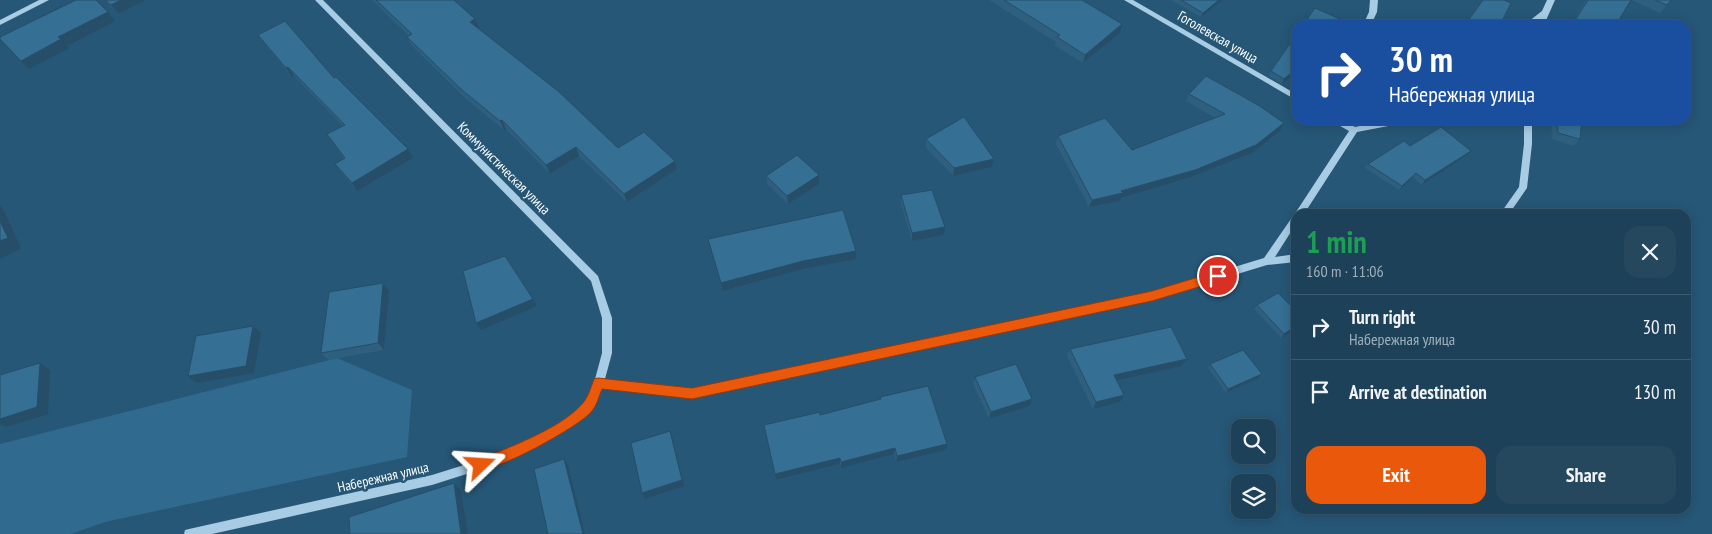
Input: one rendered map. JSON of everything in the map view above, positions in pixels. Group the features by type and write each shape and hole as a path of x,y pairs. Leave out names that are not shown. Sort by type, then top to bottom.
{"street":[{"path":"0,23 45,0"},
{"name":"Коммунистическая улица","path":"319,0 594,279 607,318 607,353 598,383"},
{"name":"Гоголевская улица","path":"1128,0 1291,93"},
{"path":"1369,20 1373,12 1374,0"},
{"path":"1542,20 1551,0"},
{"path":"1535,20 1545,12"},
{"path":"1345,125 1354,130 1379,125"},
{"path":"1508,209 1523,188 1528,144 1528,125"},
{"path":"1302,209 1354,130"},
{"path":"1267,261 1291,225"},
{"path":"598,383 692,394 1152,296 1267,261 1291,259"},
{"name":"Набережная улица","path":"188,534 432,480 498,460 564,426 588,407 598,383"}],"shaded area":[{"path":"337,358 412,390 407,457 105,522 71,534 0,534 0,444"}],"building":[{"path":"76,0 96,0 108,12 58,37 61,39 21,61 0,39 0,37"},
{"path":"105,0 121,0 111,5"},
{"path":"376,0 454,0 475,19 470,22 558,91 618,148 644,132 675,161 624,194 576,147 546,165 502,120 500,121 462,90 407,37 412,34"},
{"path":"1004,0 1082,0 1122,24 1085,55 1057,37 1060,35"},
{"path":"1181,0 1219,0 1203,13"},
{"path":"1483,0 1504,0 1511,3 1502,20 1469,20"},
{"path":"1588,0 1631,0 1619,20 1572,20 1573,18 1576,19"},
{"path":"1655,0 1671,0 1667,5"},
{"path":"1315,8 1342,20 1307,20"},
{"path":"285,21 334,78 336,77 408,149 352,183 335,164 345,158 327,134 345,125 288,67 286,68 258,35"},
{"path":"1291,42 1291,73 1284,79 1271,71"},
{"path":"1206,76 1258,105 1284,123 1256,145 1195,170 1121,191 1123,193 1092,200 1058,136 1105,118 1132,150 1225,114 1189,94"},
{"path":"964,117 994,159 954,168 926,139"},
{"path":"1557,125 1581,125 1580,139 1558,133"},
{"path":"1441,127 1471,151 1425,180 1416,173 1402,186 1368,164 1404,141 1410,146"},
{"path":"797,155 819,175 787,196 766,176"},
{"path":"932,190 945,227 912,233 901,195"},
{"path":"843,210 856,251 803,261 721,283 708,239"},
{"path":"0,221 8,238 0,241"},
{"path":"505,256 533,299 476,323 463,271"},
{"path":"383,283 378,343 321,353 329,292"},
{"path":"1278,293 1291,306 1291,329 1284,334 1257,305"},
{"path":"253,326 246,366 188,376 196,336"},
{"path":"1171,327 1187,359 1114,375 1124,395 1096,402 1070,349"},
{"path":"1243,350 1262,374 1228,389 1210,364"},
{"path":"40,363 37,407 0,419 0,375"},
{"path":"1016,364 1032,399 991,412 975,377"},
{"path":"928,386 947,444 897,456 895,448 841,462 840,458 775,474 764,425 820,412 820,415 881,399 880,397"},
{"path":"670,431 682,480 642,493 631,443"},
{"path":"564,459 583,534 548,534 534,469"},
{"path":"454,483 461,534 350,534 349,517"}],"route":[{"path":"481,465 498,460 564,426 588,407 598,383 692,394 1152,296 1218,276"}]}
